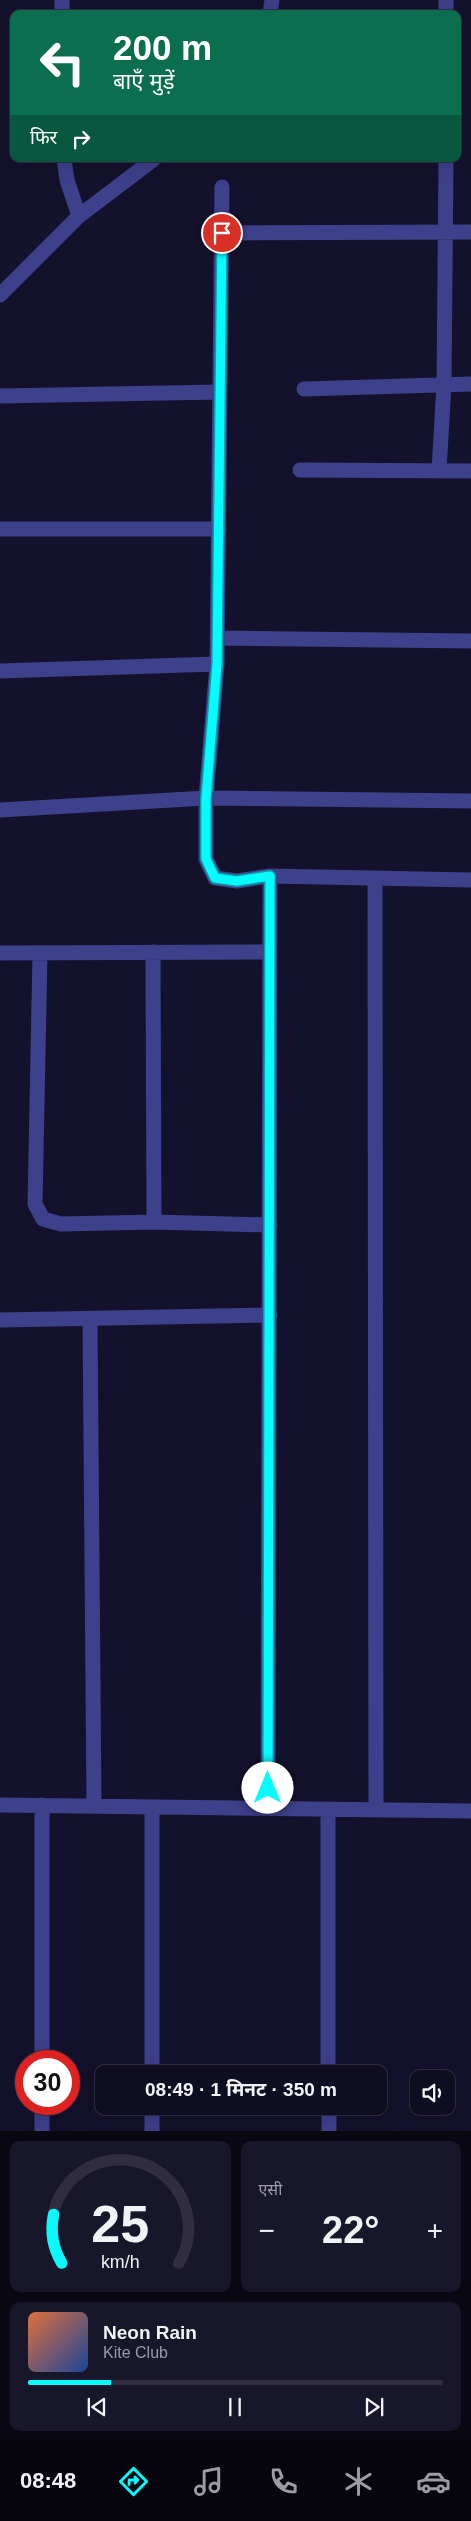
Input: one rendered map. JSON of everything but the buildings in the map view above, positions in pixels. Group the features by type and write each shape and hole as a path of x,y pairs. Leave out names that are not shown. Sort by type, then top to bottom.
{"street":[{"path":"64,162 67,180 79,216"},
{"path":"0,295 79,216 150,162"},
{"path":"439,471 444,384 446,162"},
{"path":"222,187 217,664 206,798 206,859 215,878 237,881 270,876 471,880"},
{"path":"222,233 471,232"},
{"path":"304,389 471,384"},
{"path":"0,396 220,392"},
{"path":"300,470 471,471"},
{"path":"0,529 219,529"},
{"path":"217,638 471,641"},
{"path":"0,671 217,664"},
{"path":"0,810 206,798 471,802"},
{"path":"268,1808 270,876"},
{"path":"375,878 376,1809"},
{"path":"153,952 154,1222"},
{"path":"0,954 270,952"},
{"path":"40,953 35,1204 43,1219 61,1224 154,1222 270,1225"},
{"path":"0,1320 270,1315"},
{"path":"90,1319 94,1806"},
{"path":"0,1805 471,1811"},
{"path":"42,1805 42,2050"},
{"path":"152,1807 152,2065"},
{"path":"328,1809 328,2065"},
{"path":"42,2115 42,2131"},
{"path":"152,2115 152,2131"},
{"path":"328,2115 328,2131"}],"route":[{"path":"222,233 217,664 206,798 206,859 215,878 237,881 270,876 268,1788"}]}
